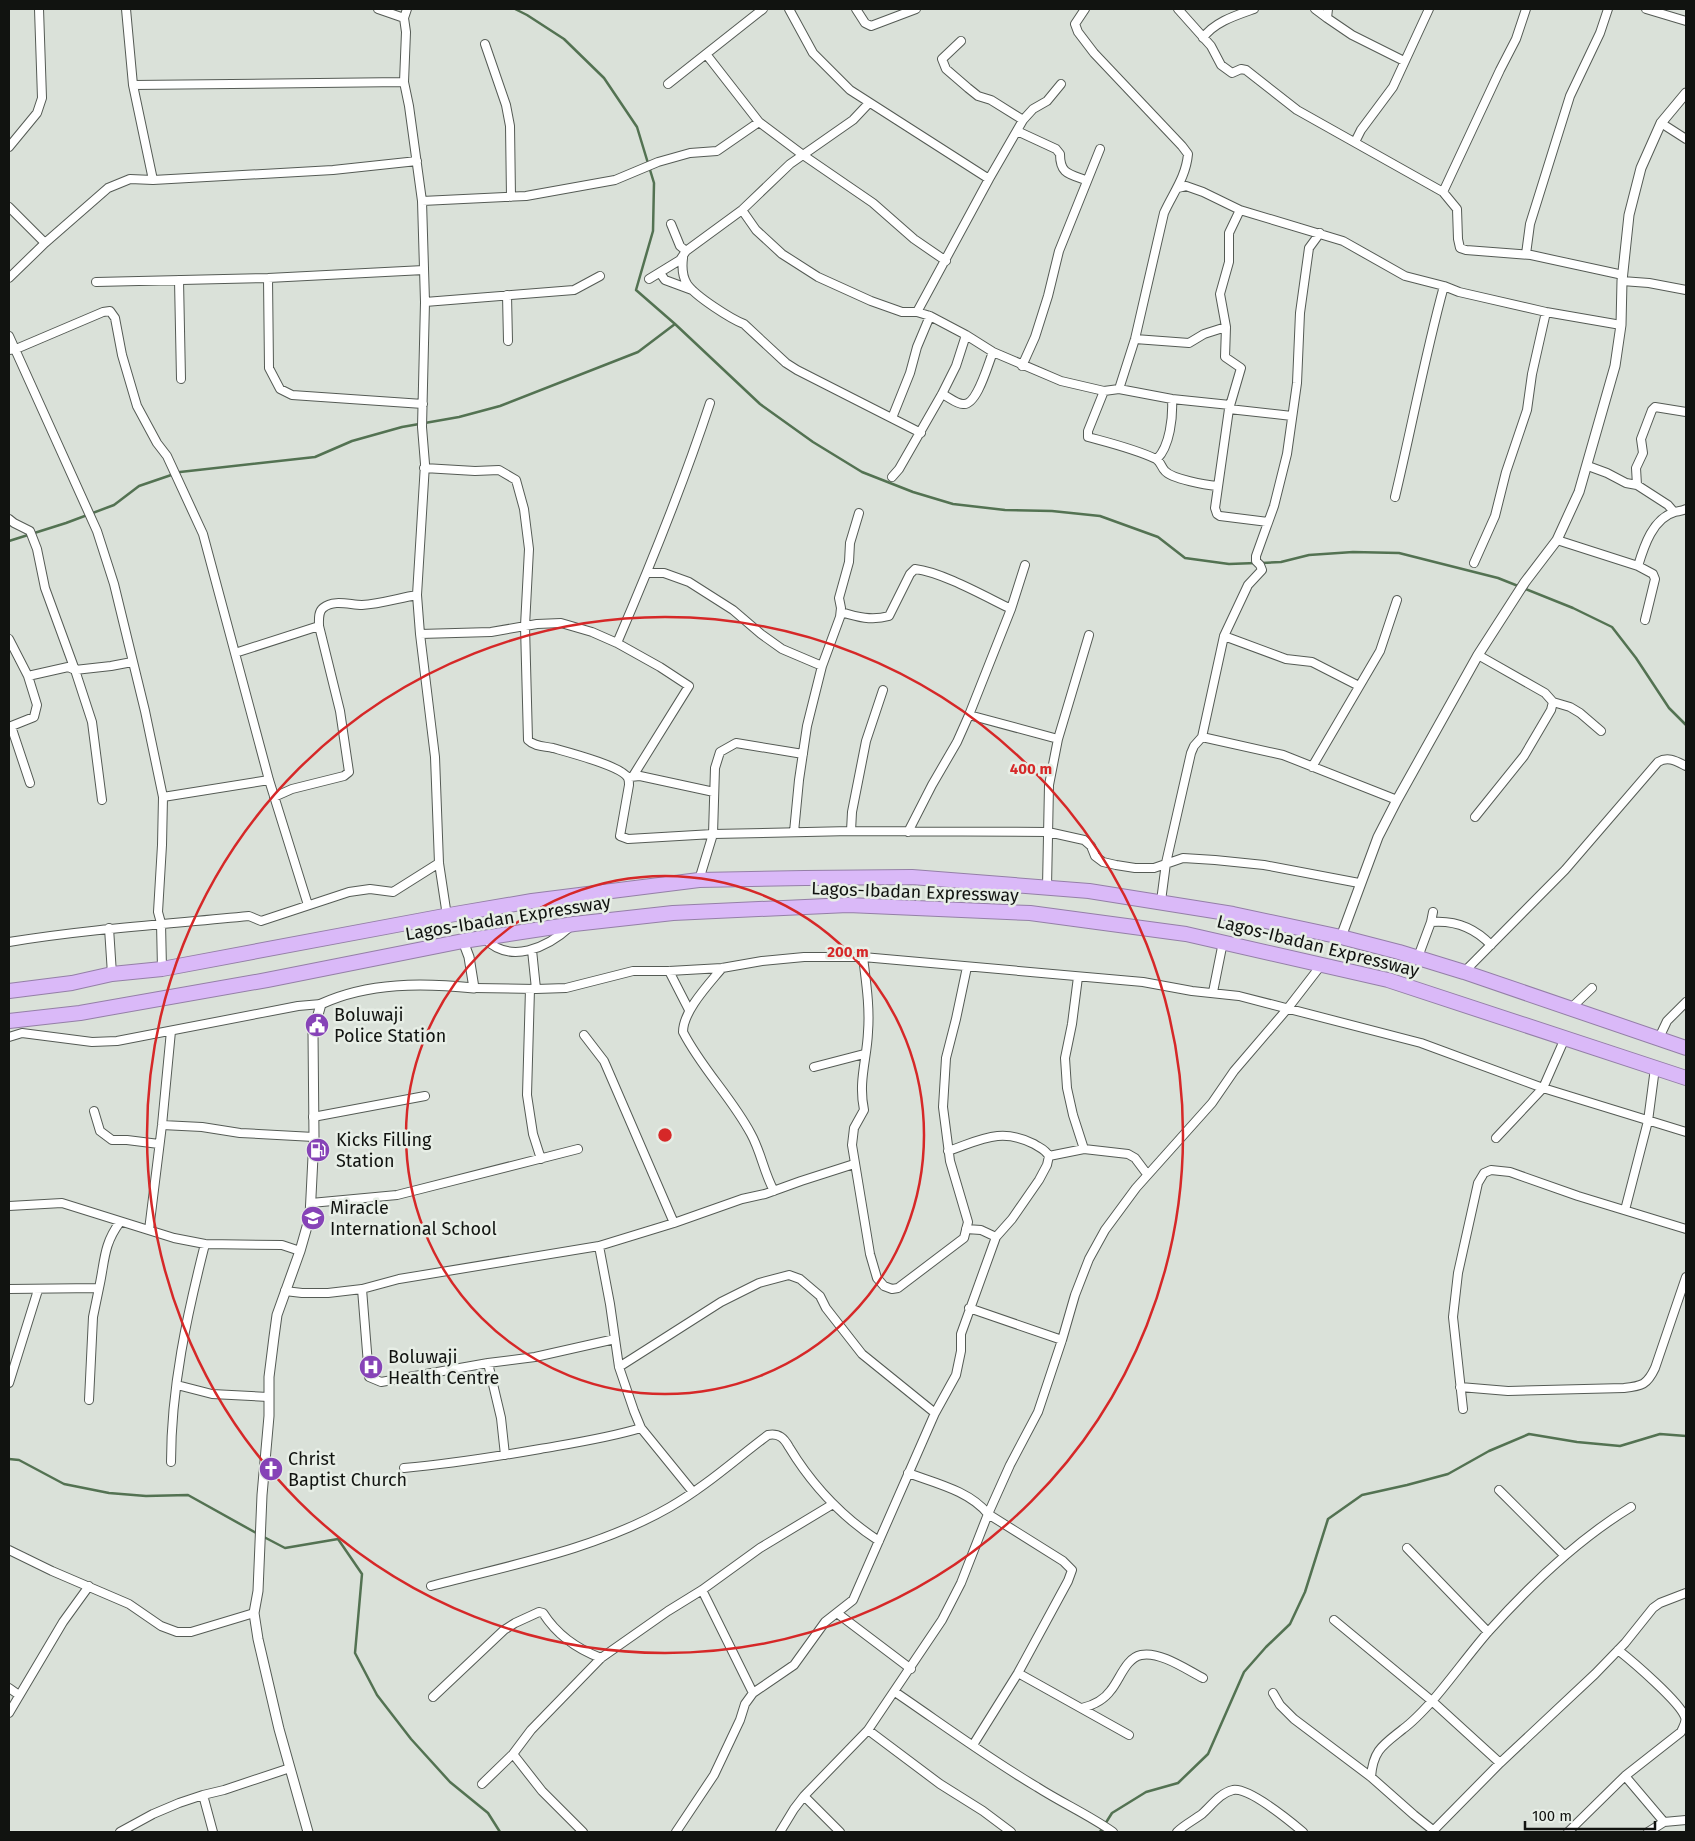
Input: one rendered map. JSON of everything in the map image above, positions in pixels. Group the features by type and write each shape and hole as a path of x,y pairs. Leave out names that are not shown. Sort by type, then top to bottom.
{"highway":[{"name":"Lagos-Ibadan Expressway","path":"9,990 72,983 112,974 162,969 532,901 699,880 912,878 1089,891 1161,901 1341,937 1418,957 1686,1048"},
{"name":"Lagos-Ibadan Expressway","path":"9,1021 80,1012 267,980 463,941 574,924 673,913 848,905 1030,914 1186,934 1388,980 1686,1078"}],"street":[{"path":"9,147 37,113 42,98 39,9"},
{"path":"126,9 133,85 153,180"},
{"path":"378,9 404,18"},
{"path":"407,9 404,18 406,32 404,82 422,201 425,302 422,427 424,468 417,595 435,757 439,863 446,916"},
{"path":"668,84 763,9"},
{"path":"789,9 813,53 850,90 989,179"},
{"path":"856,9 865,23 872,26 916,9"},
{"path":"1085,9 1075,24 1078,32 1094,53 1188,154 1187,166 1178,188 1164,213 1135,339 1119,389"},
{"path":"1178,9 1203,38 1226,70 1232,73 1241,69 1246,70 1297,110 1443,192 1457,209 1460,248 1526,254 1574,263 1622,278 1686,290"},
{"path":"1203,38 1208,31 1235,16 1254,9"},
{"path":"1315,9 1352,35 1404,61"},
{"path":"1327,18 1328,9"},
{"path":"1355,142 1393,87 1429,9"},
{"path":"1443,192 1516,39 1526,9"},
{"path":"1526,254 1530,224 1570,96 1600,33 1608,9"},
{"path":"1646,9 1686,21"},
{"path":"961,42 942,59 946,69 978,96 991,100 1023,120"},
{"path":"484,44 506,105 510,126 511,197"},
{"path":"706,54 759,122 873,203 914,239 946,261"},
{"path":"133,85 404,82"},
{"path":"917,312 1023,120 1033,109 1046,101 1061,84"},
{"path":"1341,937 1359,883 1378,837 1397,800 1478,655 1525,582 1557,540 1579,492 1588,466 1602,407 1615,366 1621,325 1622,278 1630,215 1641,168 1662,123 1686,93"},
{"path":"648,279 742,210 790,164 853,120 869,102"},
{"path":"422,201 511,197 615,180 658,162 690,153 717,151 759,122"},
{"path":"1662,123 1686,139"},
{"path":"1017,131 1056,149 1060,154 1060,165 1063,169 1069,174 1086,180"},
{"path":"1022,366 1035,337 1048,296 1059,251 1100,149"},
{"path":"9,278 45,243 108,188 130,179 153,180 334,170 416,161"},
{"path":"1178,188 1186,186 1240,210 1343,240 1405,276 1459,292 1546,312 1621,325"},
{"path":"9,207 45,243"},
{"path":"742,210 756,230 782,254 818,277 879,304 902,312 917,312 930,316 993,352 1061,382 1104,391 1119,389 1172,399 1292,416"},
{"path":"1240,210 1230,233 1229,262 1220,294 1226,328 1225,358 1241,368 1230,407 1215,508 1220,516 1268,522"},
{"path":"671,224 684,254 682,269 686,283 694,290 738,322 744,324 786,363 797,370 921,433"},
{"path":"1161,901 1166,863 1191,753 1202,737 1224,636 1248,585 1262,570 1256,561 1256,556 1274,506 1287,454 1297,383 1300,313 1309,248 1320,233"},
{"path":"96,282 268,278 424,270"},
{"path":"660,272 665,280 694,290"},
{"path":"425,302 574,290 600,276"},
{"path":"268,278 268,368 280,389 292,395 315,398 423,404"},
{"path":"179,280 181,379"},
{"path":"1395,496 1417,406 1428,347 1444,286"},
{"path":"507,295 508,341"},
{"path":"12,350 102,312 110,311 115,318 122,355 137,406 166,456 203,534 269,780 308,905"},
{"path":"1474,563 1495,516 1506,472 1528,410 1532,374 1546,312"},
{"path":"892,418 930,316"},
{"path":"1135,339 1189,343 1204,334 1226,328"},
{"path":"892,477 921,433 942,394 956,366 966,335"},
{"path":"9,336 12,350 97,531 114,584 145,711 163,797 158,912 161,923 162,969"},
{"path":"942,394 962,404 969,404 975,398 993,352"},
{"path":"1104,391 1088,432 1088,437 1117,444 1157,459 1165,471 1171,475 1199,484 1218,486"},
{"path":"1157,459 1164,448 1173,415 1172,399"},
{"path":"617,643 648,573 689,467 710,403"},
{"path":"1637,485 1636,468 1643,453 1641,439 1652,410 1655,407 1686,412"},
{"path":"1588,466 1607,472 1626,483 1637,485 1668,505 1674,512"},
{"path":"424,468 475,471 499,470 516,480 524,509 529,549 525,626 528,740 533,745 573,753 610,766 630,777 714,792"},
{"path":"1638,566 1644,548 1659,521 1674,512 1686,509"},
{"path":"794,832 807,726 822,666 841,612 839,598 849,562 850,543 859,513"},
{"path":"9,519 30,531 37,549 45,588 92,722 102,800"},
{"path":"1557,540 1638,566 1653,574 1655,580 1645,620"},
{"path":"908,832 957,742 969,715 1011,609 1025,565"},
{"path":"841,612 863,618 889,616 910,574 915,569 923,570 957,584 1011,609"},
{"path":"648,573 664,574 689,582 733,610 782,649 822,666"},
{"path":"274,797 292,789 344,776 349,772 340,711 319,626 322,608 344,603 363,605 417,595"},
{"path":"1312,767 1380,650 1397,600"},
{"path":"420,634 491,632 525,626 562,623 592,632 617,643 689,686 630,777 620,836 628,840 713,834 794,832 1048,832 1084,840 1091,846 1095,856 1102,862 1135,868 1154,868 1183,858 1248,863 1359,883"},
{"path":"236,653 319,626"},
{"path":"1047,887 1049,785 1058,739 1089,635"},
{"path":"1224,636 1286,659 1312,662 1358,686"},
{"path":"9,639 28,676 37,705 34,717 10,726 30,783"},
{"path":"1478,655 1545,693 1552,702 1570,707 1601,731"},
{"path":"28,676 68,667 75,670 132,662"},
{"path":"851,831 852,812 866,741 883,690"},
{"path":"1475,817 1524,756 1551,710 1552,702"},
{"path":"969,715 1058,739"},
{"path":"1202,737 1283,756 1397,800"},
{"path":"699,880 713,834 715,768 720,752 736,743 804,754"},
{"path":"1464,972 1565,870 1658,762 1664,759 1674,760 1686,766"},
{"path":"163,797 269,780"},
{"path":"9,942 161,923 248,916 261,921 349,892 370,889 393,892 439,863"},
{"path":"1418,957 1433,912"},
{"path":"1431,922 1445,921 1456,924 1481,934 1491,945"},
{"path":"484,938 492,946 506,951 532,950 552,940 574,924"},
{"path":"109,928 112,974"},
{"path":"463,941 469,957 474,988"},
{"path":"1213,992 1223,942"},
{"path":"532,950 533,989 527,1095 533,1134 541,1159"},
{"path":"9,1037 22,1033 92,1042 117,1041 298,1006 321,1004 344,994 390,986 434,984 474,988 566,988 632,971 722,968 754,962 804,958 863,958 1142,982 1192,991 1239,996 1421,1043 1543,1088 1686,1132"},
{"path":"863,958 868,1003 868,1034 861,1080 861,1098 864,1110 854,1128 852,1145 870,1254 877,1278 884,1286 892,1288 898,1288 964,1238 968,1222 948,1151 942,1107 946,1058 967,967"},
{"path":"780,1832 804,1796 868,1730 942,1620 961,1583 988,1514 1010,1465 1038,1412 1075,1294 1089,1259 1106,1230 1147,1174 1206,1110 1234,1071 1288,1008 1322,964"},
{"path":"722,968 689,1010 683,1032 752,1135 766,1175 774,1191"},
{"path":"670,971 689,1010"},
{"path":"1078,977 1072,1024 1065,1058 1067,1088 1084,1149"},
{"path":"1571,1008 1592,988"},
{"path":"1658,1040 1667,1020 1686,1002"},
{"path":"308,1832 258,1639 254,1613 258,1591 262,1495 269,1416 268,1398 277,1315 300,1251 310,1216 314,1137 313,1033 321,1004"},
{"path":"149,1230 162,1125 170,1030"},
{"path":"584,1035 604,1061 674,1223"},
{"path":"1496,1138 1543,1088 1565,1038"},
{"path":"814,1067 864,1054"},
{"path":"1625,1210 1648,1121 1656,1068"},
{"path":"313,1116 426,1096"},
{"path":"94,1111 100,1132 112,1140 159,1144"},
{"path":"162,1125 202,1127 240,1133 314,1137"},
{"path":"676,1832 714,1775 740,1720 745,1704 753,1693 794,1665 825,1622 853,1600 935,1413 956,1375 961,1351 961,1334 996,1237 1012,1219 1039,1180 1047,1165 1049,1156 1046,1150 1010,1135 998,1135 948,1151"},
{"path":"311,1203 397,1194 578,1149"},
{"path":"1049,1156 1084,1149 1128,1154 1134,1158 1147,1174"},
{"path":"285,1291 328,1293 362,1289 399,1279 599,1246 854,1164"},
{"path":"1463,1409 1452,1317 1462,1250 1478,1183 1484,1173 1491,1170 1510,1172 1686,1229"},
{"path":"9,1206 62,1204 174,1238 205,1244 282,1245 300,1251"},
{"path":"89,1400 93,1317 106,1245 120,1222"},
{"path":"966,1229 981,1230 996,1237"},
{"path":"171,1462 171,1427 182,1343 205,1244"},
{"path":"599,1246 620,1367 641,1428 693,1492"},
{"path":"620,1367 721,1302 760,1283 789,1275 800,1279 820,1296 836,1322 862,1354 935,1413"},
{"path":"1460,1387 1516,1391 1640,1386 1650,1378 1655,1368 1686,1277"},
{"path":"9,1289 99,1288"},
{"path":"362,1289 370,1377 386,1382 535,1356 615,1339"},
{"path":"9,1383 38,1290"},
{"path":"969,1308 1062,1340"},
{"path":"488,1363 501,1418 505,1455"},
{"path":"177,1385 212,1394 268,1398"},
{"path":"404,1468 447,1464 505,1455 609,1437 641,1428"},
{"path":"431,1586 568,1549 615,1533 669,1507 693,1492 768,1435 776,1434 783,1438 795,1457 833,1504 856,1526 879,1541"},
{"path":"908,1472 981,1505 988,1514 1063,1561 1072,1570 1068,1581 1018,1672 973,1745"},
{"path":"1499,1490 1564,1554"},
{"path":"482,1784 513,1754 531,1730 601,1658 668,1611 702,1590 760,1548 833,1504"},
{"path":"1371,1777 1372,1765 1378,1750 1384,1743 1404,1729 1432,1701 1488,1632 1564,1554 1631,1507"},
{"path":"1407,1548 1488,1632"},
{"path":"9,1550 52,1571 129,1604 161,1626 176,1632 191,1632 254,1613"},
{"path":"9,1713 63,1622 89,1586"},
{"path":"702,1590 753,1693"},
{"path":"1273,1692 1280,1705 1294,1719 1371,1777 1433,1831 1500,1763 1618,1650 1653,1608 1660,1603 1686,1593"},
{"path":"433,1697 504,1630 539,1612 579,1649 601,1658"},
{"path":"836,1613 910,1669"},
{"path":"1334,1620 1432,1701 1500,1763"},
{"path":"1568,1832 1625,1776 1681,1732 1685,1723 1685,1716 1673,1701 1636,1664 1618,1650"},
{"path":"1082,1708 1093,1705 1103,1699 1111,1691 1131,1660 1141,1655 1156,1656 1169,1660 1203,1678"},
{"path":"1018,1672 1129,1735"},
{"path":"9,1688 19,1695"},
{"path":"895,1692 1039,1788 1090,1816 1113,1832"},
{"path":"868,1730 940,1784 984,1812 1010,1832"},
{"path":"513,1754 542,1791 583,1832"},
{"path":"120,1832 153,1814 203,1795 290,1768"},
{"path":"1625,1776 1664,1822"},
{"path":"1177,1832 1202,1814 1219,1798 1227,1793 1238,1790 1249,1794 1280,1813 1303,1832"},
{"path":"203,1795 213,1832"},
{"path":"804,1796 840,1832"},
{"path":"1648,1832 1664,1822 1686,1820"}],"waterway":[{"path":"515,9 564,39 604,78 637,127 654,183 653,231 636,290 760,404 813,442 862,472 913,492 953,504 1005,510 1052,511 1100,516 1158,537 1185,558 1229,564 1256,563"},
{"path":"9,541 114,505 139,486 180,472 315,457 352,441 402,427 459,417 500,406 638,352 675,324"},
{"path":"1262,563 1281,562 1309,555 1353,552 1399,553 1498,578 1573,608 1612,627 1636,658 1669,708 1686,725"},
{"path":"1100,1832 1112,1813 1146,1792 1178,1783 1208,1754 1244,1672 1290,1624 1305,1592 1328,1519 1362,1495 1448,1474 1489,1451 1529,1434 1577,1442 1620,1446 1660,1434 1686,1436"},
{"path":"9,1459 19,1460 64,1484 109,1493 146,1496 188,1495 258,1534"},
{"path":"262,1536 285,1548 338,1539 362,1574 355,1653 377,1695 411,1739 450,1782 488,1813 500,1832"}],"place":[{"name":"Boluwaji Police Station","path":"317,1025"},
{"name":"Kicks Filling Station","path":"318,1150"},
{"name":"Miracle International School","path":"313,1218"},
{"name":"Boluwaji Health Centre","path":"371,1367"},
{"name":"Christ Baptist Church","path":"271,1469"}]}
